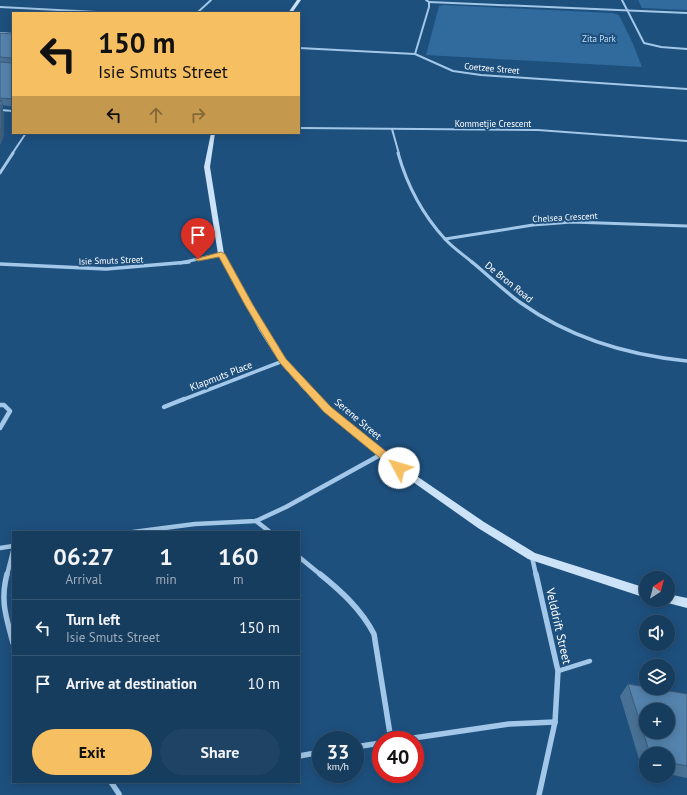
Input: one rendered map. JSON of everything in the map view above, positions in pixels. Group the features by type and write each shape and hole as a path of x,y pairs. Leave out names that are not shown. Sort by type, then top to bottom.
{"street":[{"path":"198,12 211,0"},
{"path":"291,12 299,0"},
{"path":"426,0 429,2 687,13"},
{"path":"512,0 512,5"},
{"path":"622,0 642,42 654,46 687,49"},
{"path":"415,54 429,7 429,2"},
{"path":"0,7 97,12"},
{"path":"0,33 12,34"},
{"name":"Coetzee Street","path":"300,48 415,54 453,71 471,74 687,89"},
{"path":"0,110 12,111"},
{"name":"Kommetjie Crescent","path":"300,128 552,130 687,141"},
{"name":"De Bron Road","path":"392,129 399,160 409,186 426,214 445,239 521,303 562,328 594,341 621,350 659,358 687,361"},
{"path":"0,172 25,134"},
{"name":"Serene Street","path":"214,134 207,167 221,254 249,305 283,361 327,409 382,454 449,504 532,556 639,591"},
{"name":"Chelsea Crescent","path":"445,239 533,225 572,222 687,226"},
{"name":"Isie Smuts Street","path":"0,264 106,269 174,263 221,254"},
{"name":"Klapmuts Place","path":"164,407 283,361"},
{"path":"0,404 4,405 10,411 0,428"},
{"path":"141,531 195,524 256,521 286,507 382,454"},
{"path":"256,521 269,531"},
{"path":"0,548 12,546"},
{"path":"12,555 3,590 4,610 12,638"},
{"name":"Velddrift Street","path":"532,556 558,671 555,722 539,795"},
{"path":"300,557 343,595 372,627 390,731"},
{"path":"675,601 687,603"},
{"path":"424,736 509,724 555,722"},
{"path":"300,756 312,754"},
{"path":"112,783 119,794"}],"lane":[{"path":"558,671 590,661"}],"green space":[{"path":"638,0 687,0 687,10 642,8"},
{"name":"Zita Park","path":"444,5 612,13 619,15 642,67 426,55 439,6"}],"building":[{"path":"0,33 12,34 12,59 0,57"},
{"path":"0,62 12,62 12,99 1,98 0,101"},
{"path":"0,105 1,127 0,130"},
{"path":"628,684 639,686 639,695 675,695 675,692 687,694 687,766 675,763 675,747 648,747 645,739 675,739 675,703 639,703 639,719"}],"route":[{"path":"198,259 221,254 263,330 283,361 327,409 399,468"}]}
